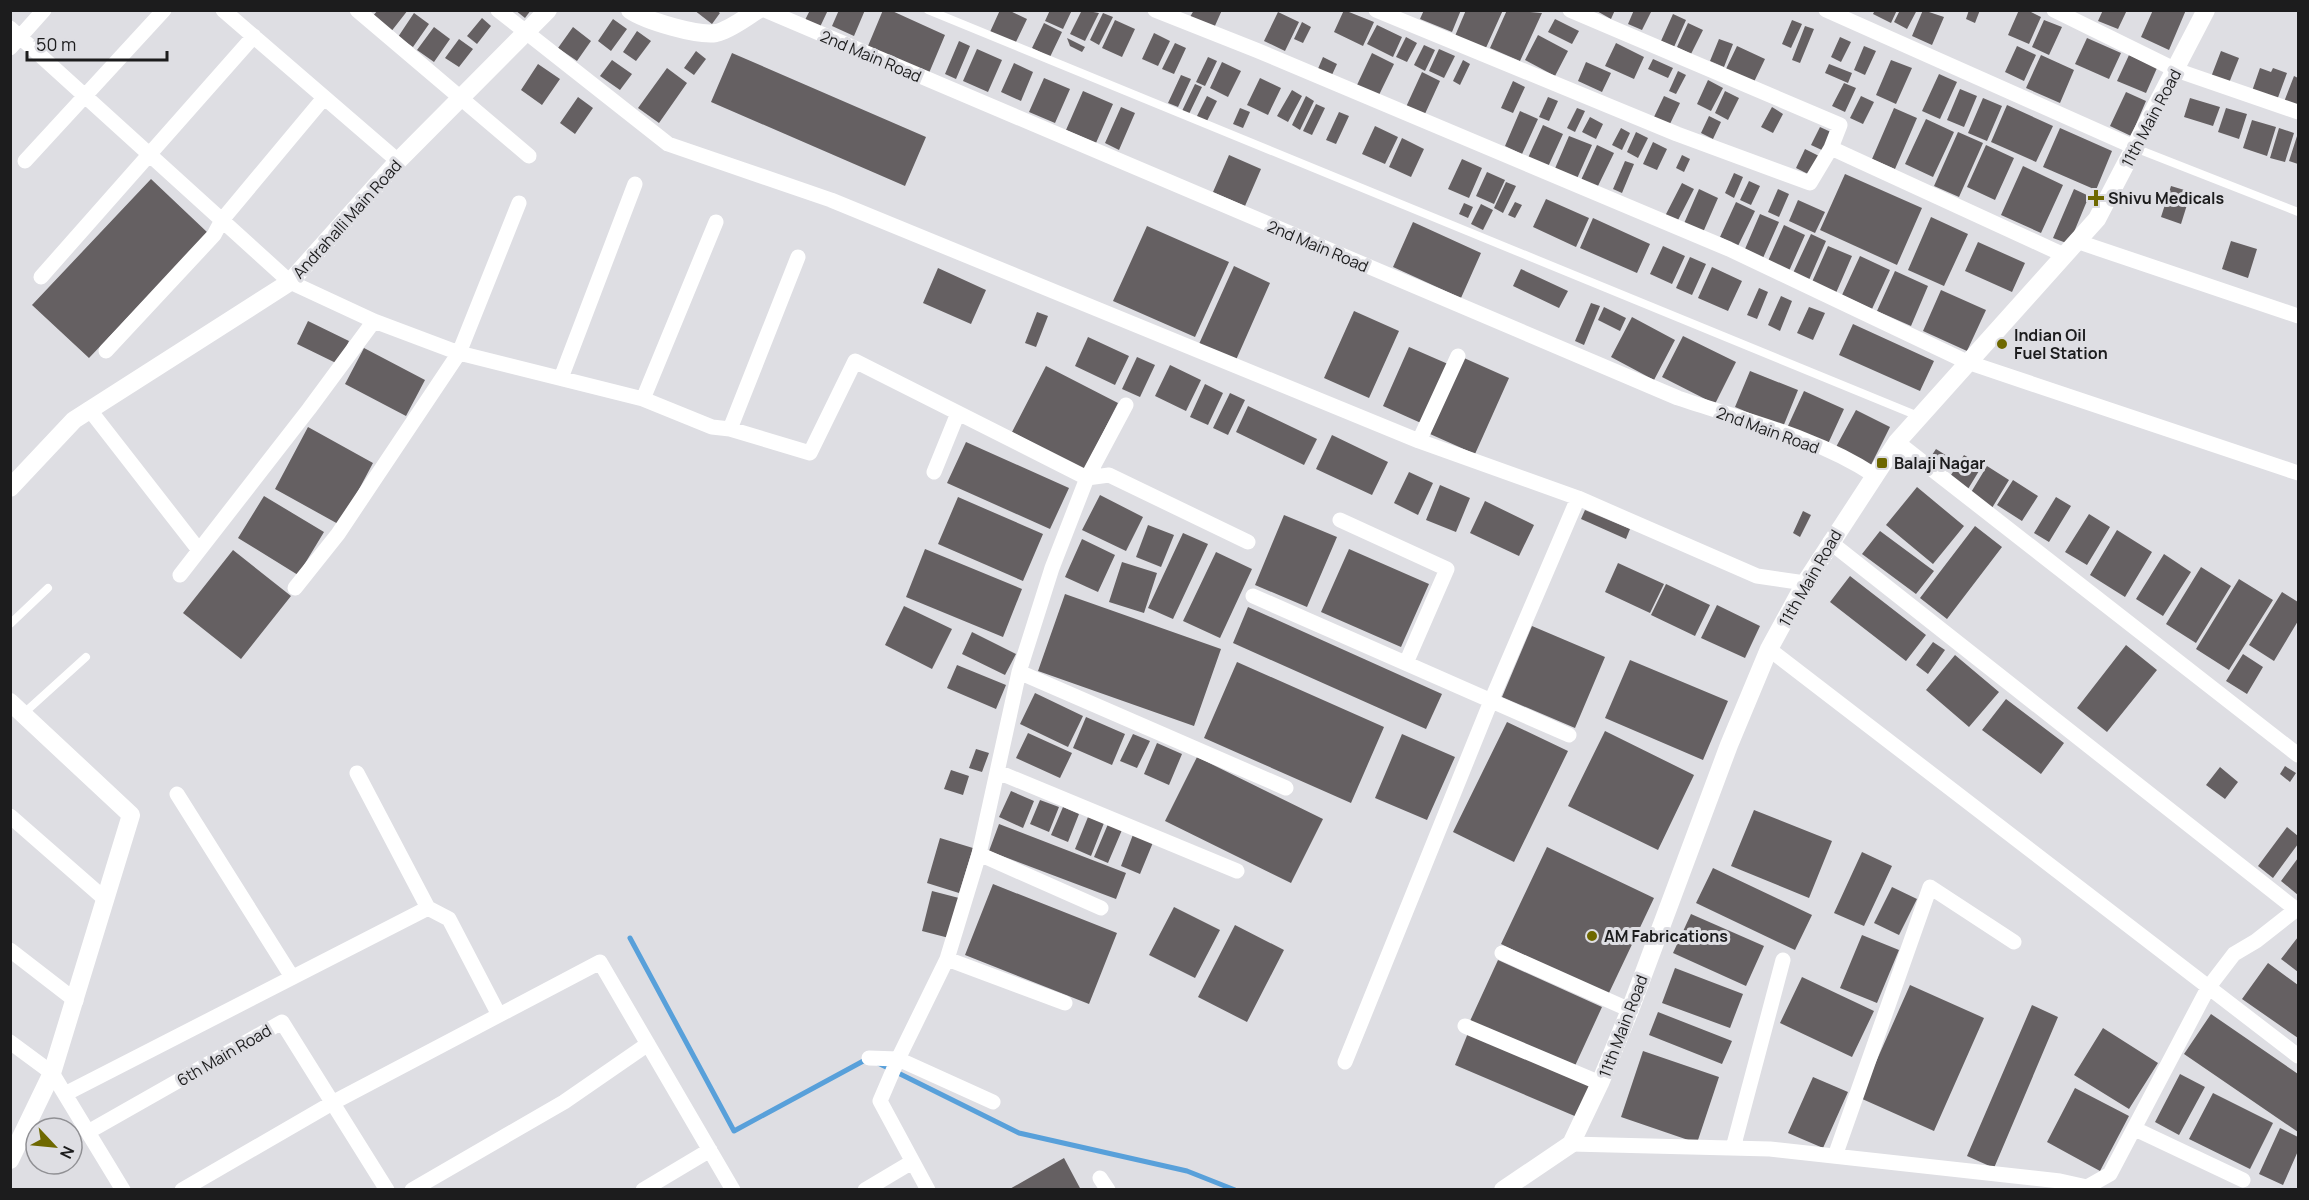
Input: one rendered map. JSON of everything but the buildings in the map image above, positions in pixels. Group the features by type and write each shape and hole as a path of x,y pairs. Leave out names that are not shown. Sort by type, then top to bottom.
{"street":[{"path":"44,10 14,38 86,95 290,282 374,321 459,352 643,399 712,427 730,429 810,453 855,361 1087,478 1109,475 1248,542"},
{"path":"25,161 164,10"},
{"path":"223,10 323,99 398,161"},
{"path":"357,10 529,156"},
{"path":"498,10 669,144 831,200 1419,441 1578,498 1757,576 1805,583"},
{"name":"Andrahalli Main Road","path":"10,488 74,420 290,282 398,161 548,10"},
{"path":"630,10 658,16 681,29 716,33 758,10"},
{"name":"2nd Main Road","path":"765,10 1657,389 1805,442 1860,465 1874,475"},
{"path":"1155,10 1266,54 1729,249 1967,362 2298,473"},
{"path":"1376,10 1677,134 1810,183 1832,148 1840,125 1570,10"},
{"path":"1826,10 2134,147"},
{"path":"2054,10 2083,17 2176,70 2298,111"},
{"name":"11th Main Road","path":"1571,1144 1600,1083 1630,1010 1729,745 1769,649 1805,583 1897,442 2097,219 2206,10"},
{"path":"41,277 254,36"},
{"path":"106,351 214,235 222,220 323,99"},
{"path":"1832,148 2070,248 2298,316"},
{"path":"561,378 635,184"},
{"path":"295,588 338,534 459,352 519,203"},
{"path":"643,399 716,222"},
{"path":"730,429 798,257"},
{"path":"180,575 374,321"},
{"path":"1419,441 1458,356"},
{"path":"928,1190 880,1101 947,959 979,854 1019,672 1052,568 1087,478 1126,405"},
{"path":"89,410 198,549"},
{"path":"934,472 958,413"},
{"path":"1897,442 2298,755"},
{"path":"1345,1062 1491,701 1578,498"},
{"path":"1340,520 1447,569 1406,663"},
{"path":"1503,1190 1571,1144 1770,1149 2086,1187 2110,1174 2208,988 2234,954 2298,910 1830,542"},
{"path":"1253,596 1569,735"},
{"path":"1769,649 2298,1056"},
{"path":"1019,672 1286,788"},
{"path":"10,1160 52,1073 76,1001 131,815 17,708"},
{"path":"998,772 1237,871"},
{"path":"357,773 428,908 449,918 499,1015"},
{"path":"177,794 292,977"},
{"path":"10,816 106,900"},
{"path":"979,854 1101,908"},
{"path":"1835,1156 1930,887 2014,942"},
{"path":"65,1094 428,908"},
{"path":"10,950 76,1001"},
{"path":"1502,953 1630,1010"},
{"path":"947,959 1065,1003"},
{"path":"1733,1148 1783,960"},
{"path":"182,1190 334,1102 600,962 733,1190"},
{"name":"6th Main Road","path":"88,1132 282,1022 387,1190"},
{"path":"1465,1026 1600,1083"},
{"path":"10,1042 52,1073 123,1190"},
{"path":"412,1190 564,1102 648,1044"},
{"path":"869,1058 898,1059 993,1102"},
{"path":"2135,1129 2243,1180"},
{"path":"643,1190 710,1150"},
{"path":"865,1190 912,1162"}],"lane":[{"path":"928,10 1920,417"},
{"path":"2134,147 2298,212"},
{"path":"10,624 48,588"},
{"path":"17,708 86,657"}],"waterway":[{"path":"630,938 734,1131 867,1059"},
{"path":"878,1063 1019,1133 1187,1171 1235,1190"}],"place":[{"name":"Shivu Medicals","path":"2096,198"},
{"name":"Indian Oil Fuel Station","path":"2002,344"},
{"name":"Balaji Nagar","path":"1882,463"},
{"name":"AM Fabrications","path":"1592,936"}]}
